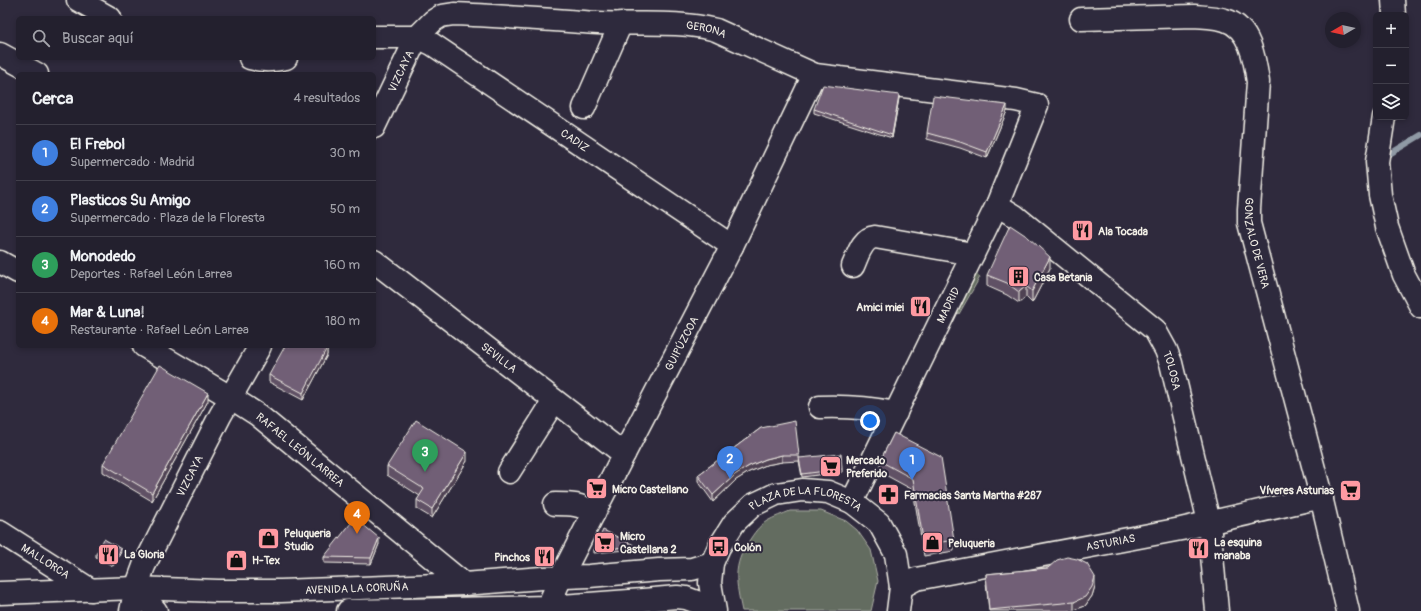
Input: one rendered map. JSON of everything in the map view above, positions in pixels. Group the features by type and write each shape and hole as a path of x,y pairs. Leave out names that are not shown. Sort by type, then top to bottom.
{"street":[{"path":"78,0 106,16"},
{"path":"1393,0 1394,12"},
{"name":"GERONA","path":"417,37 433,21 441,16 454,14 620,23 686,24 716,30 815,75 1016,100 1037,104"},
{"name":"GONZALO DE VERA","path":"1081,19 1194,16 1210,17 1226,20 1236,25 1244,35 1251,50 1256,66 1258,82 1248,209 1250,223 1322,498 1348,611"},
{"path":"584,108 620,23"},
{"path":"376,38 417,37"},
{"name":"VIZCAYA","path":"376,123 417,37"},
{"name":"CADIZ","path":"417,37 432,44 732,246"},
{"path":"0,54 34,72"},
{"path":"259,60 273,60"},
{"name":"GUIPÚZCOA","path":"547,609 561,577 732,246 807,88 815,75"},
{"name":"MADRID","path":"852,502 997,205 1037,104"},
{"path":"1384,120 1377,162 1380,195 1387,227 1404,275 1421,307"},
{"name":"TOLOSA","path":"997,205 1015,216 1155,330 1166,350 1171,363 1209,522 1218,611"},
{"path":"853,266 864,242 875,237 973,254"},
{"path":"0,262 16,271"},
{"name":"SEVILLA","path":"376,263 624,454"},
{"name":"RAFAEL LEÓN LARREA","path":"147,348 258,415 464,584"},
{"name":"VIZCAYA","path":"131,611 136,588 144,566 230,397 245,374 259,348"},
{"path":"509,472 554,401"},
{"path":"820,408 842,406 859,407 896,413"},
{"name":"PLAZA DE LA FLORESTA","path":"714,609 710,583 712,563 719,547 734,523 753,505 776,494 808,490 828,492 852,502 879,524 896,554 901,587 898,611"},
{"name":"ASTURIAS","path":"901,587 916,579 1209,522 1322,498"},
{"path":"555,504 578,505 594,513"},
{"name":"MALLORCA","path":"0,532 91,590"},
{"name":"AVENIDA LA CORUÑA","path":"0,593 136,588 218,591 281,590 464,584 692,569 712,563"},
{"path":"136,588 156,611"},
{"name":"AVENIDA LA CORUÑA","path":"348,611 547,609 677,597 686,598 714,609"}],"green space":[{"path":"976,273 980,277 959,314 955,311"},
{"path":"790,511 821,511 846,521 857,530 871,550 878,581 871,611 742,611 738,592 737,575 740,559 744,550 753,535 762,525 767,521"}],"building":[{"path":"823,85 899,95 892,135 814,109"},
{"path":"933,96 1007,105 987,152 960,142 927,133"},
{"name":"Casa Betania","path":"1010,225 1028,237 1050,257 1032,291 1026,286 1019,292 1007,283 987,275"},
{"path":"284,348 327,348 303,393 269,375"},
{"path":"160,365 208,393 152,493 103,464"},
{"path":"416,420 467,452 432,509 417,500 424,489 387,466"},
{"path":"795,421 799,455 782,455 766,459 749,466 736,474 713,495 698,475 761,428"},
{"path":"894,433 941,457 954,540 924,545 913,479 880,461"},
{"path":"841,454 842,469 802,474 799,458"},
{"path":"355,518 379,538 371,558 324,557"},
{"path":"603,530 636,546 594,550"},
{"name":"La Gloria","path":"104,539 121,549 113,563 96,554"},
{"path":"1067,557 1077,559 1087,564 1095,577 1092,587 1085,597 1074,602 989,610 986,574 1048,568 1057,560"}],"waterway":[{"path":"1383,158 1421,135"}],"place":[{"name":"Ala Tocada","path":"1083,231"},
{"name":"Casa Betania","path":"1018,277"},
{"name":"Amici miei","path":"920,307"},
{"name":"Mercado Preferido","path":"831,466"},
{"name":"Monodedo","path":"425,472"},
{"name":"Plasticos Su Amigo","path":"730,479"},
{"name":"El Frebol","path":"912,480"},
{"name":"Micro Castellano","path":"596,489"},
{"name":"Víveres Asturias","path":"1350,490"},
{"name":"Farmacias Santa Martha #287","path":"888,495"},
{"name":"Mar & Luna!","path":"357,534"},
{"name":"Peluqueria Studio","path":"269,539"},
{"name":"Micro Castellana 2","path":"605,542"},
{"name":"Peluqueria","path":"932,543"},
{"name":"Colón","path":"719,547"},
{"name":"La esquina manaba","path":"1199,548"},
{"name":"La Gloria","path":"109,554"},
{"name":"Pinchos","path":"545,557"},
{"name":"H-Tex","path":"236,560"}]}
